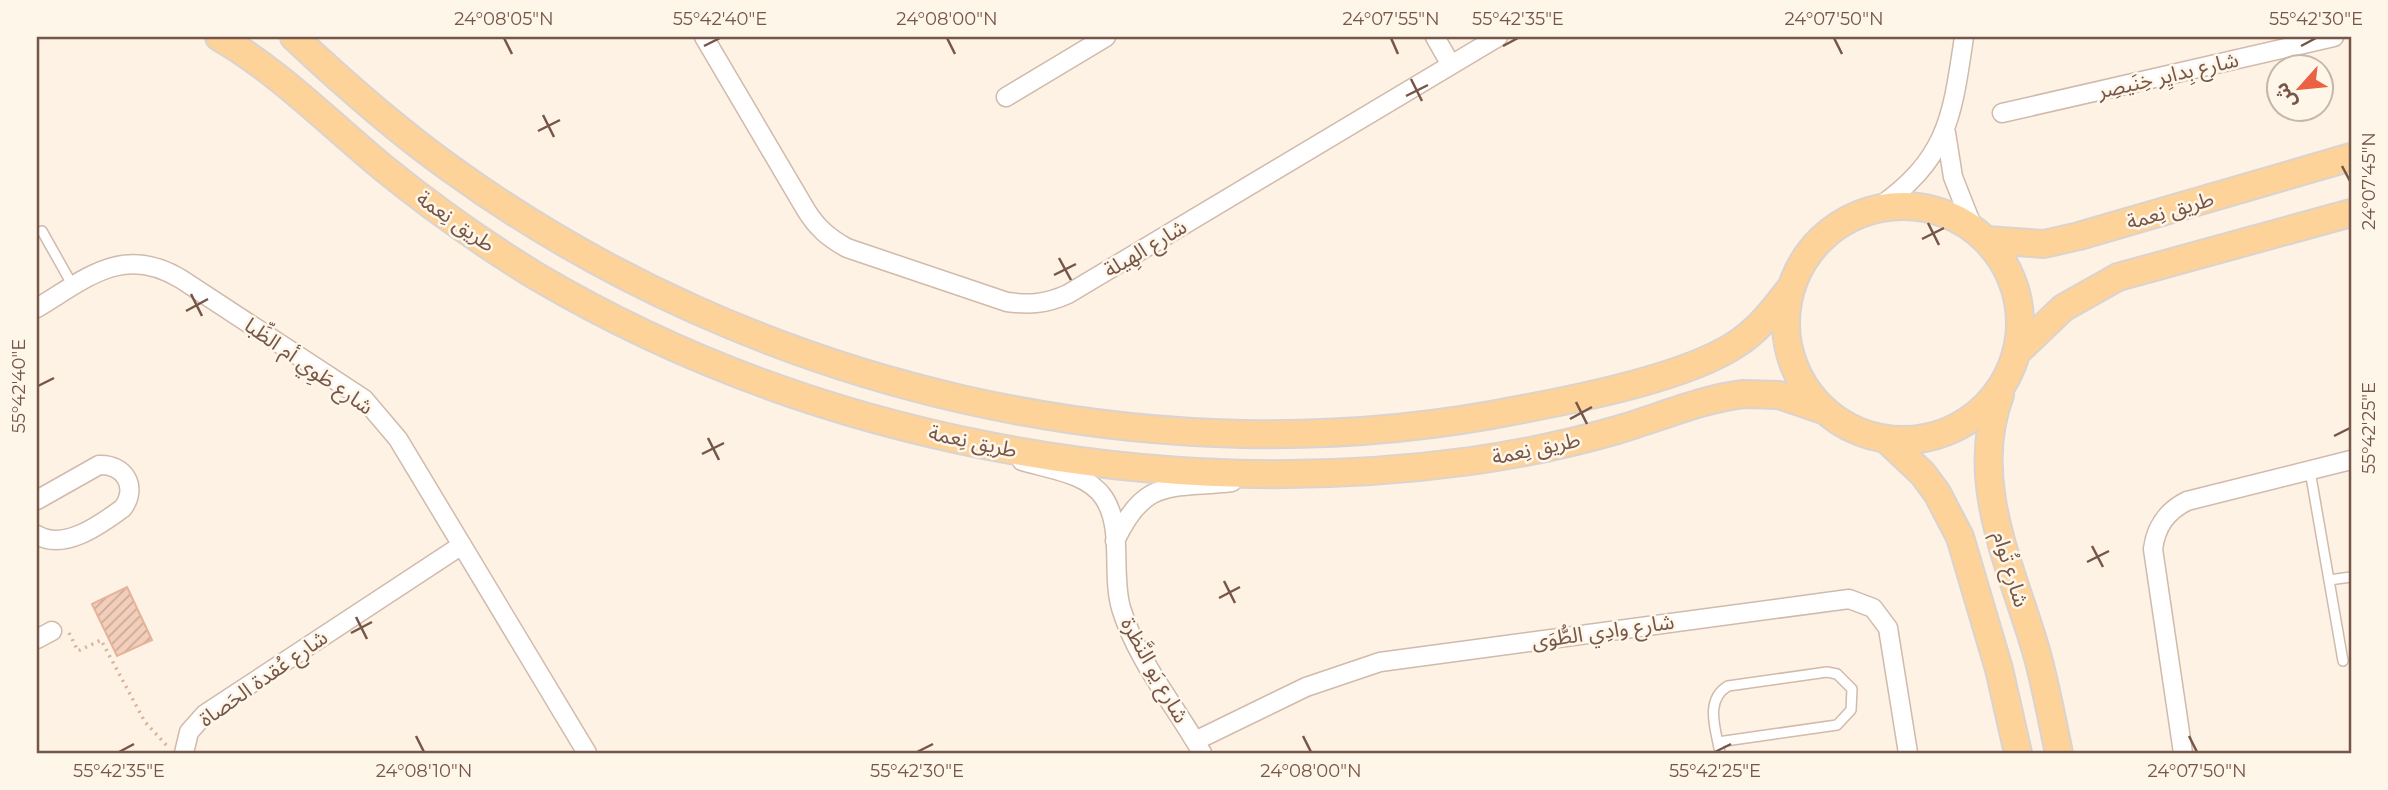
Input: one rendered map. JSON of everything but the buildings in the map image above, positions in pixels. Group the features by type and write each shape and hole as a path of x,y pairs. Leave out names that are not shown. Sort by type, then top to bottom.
{"main road":[{"name":"طريق نِعمة","path":"219,37 268,68 430,204 481,241 588,306 701,359 759,382 932,433 1026,452 1122,465 1204,472 1314,473 1424,467 1521,453 1616,430 1710,400 1744,394 1779,395 1826,411"},
{"name":"طريق نِعمة","path":"294,37 362,101 454,172 552,235 655,290 817,357 925,390 1033,413 1142,428 1266,434 1362,431 1511,412 1604,391 1717,355 1750,334 1792,286"},
{"name":"طريق نِعمة","path":"1980,235 2044,244 2351,157"},
{"path":"1910,206 1928,208 1980,235 1997,253 2013,284 2020,318 2017,352 2004,384 1982,411 1954,429 1921,440 1887,440 1854,430 1826,411 1804,385 1790,354 1786,320 1792,286 1807,255 1824,236 1845,221 1877,209 1910,206"},
{"path":"2017,352 2063,308 2118,277 2351,213"},
{"name":"شارع تُوام","path":"2004,384 1988,439 1990,495 2037,657 2059,753"},
{"name":"شارع تُوام","path":"1887,440 1923,474 1937,493 1960,537 1999,669 2018,753"}],"street":[{"name":"شارع الهِيلة","path":"704,37 816,226 831,239 847,248 1007,302 1027,305 1042,304 1068,294 1498,37"},
{"path":"1435,37 1451,65"},
{"path":"1877,209 1920,175 1946,129 1964,37"},
{"name":"شارع بِدايِر خِنَيصِر","path":"2002,113 2334,37"},
{"path":"1006,97 1097,39"},
{"path":"1946,129 1953,177 1980,235"},
{"name":"شارع طَوِي أم الظِّبا","path":"37,308 110,266 133,261 164,269 364,399 398,439 587,753"},
{"name":"شارع يَو النَّظرة","path":"932,433 1088,482 1104,497 1112,514 1115,579 1129,630 1198,747"},
{"path":"2183,753 2154,549 2157,530 2168,513 2187,501 2351,460"},
{"path":"37,500 99,465 107,464 122,471 130,485 123,508 78,535 54,541 37,535"},
{"name":"شارع يَو النَّظرة","path":"1115,541 1133,507 1155,492 1314,473"},
{"name":"شارع عُقدة الحَصاة","path":"184,753 188,732 205,714 462,545"},
{"name":"شارع وادِي الطُّوَى","path":"1198,747 1306,687 1380,662 1849,599 1873,608 1888,628 1908,753"}],"lane":[{"path":"42,231 73,286"},
{"path":"2311,471 2343,661"},
{"path":"2329,580 2351,577"},
{"path":"1718,742 1837,724 1851,710 1852,690 1846,681 1827,672 1728,686 1714,702 1718,742 1720,753"}],"path":[{"path":"44,635 64,624 78,651 101,640 145,722 162,743 177,753"}]}
